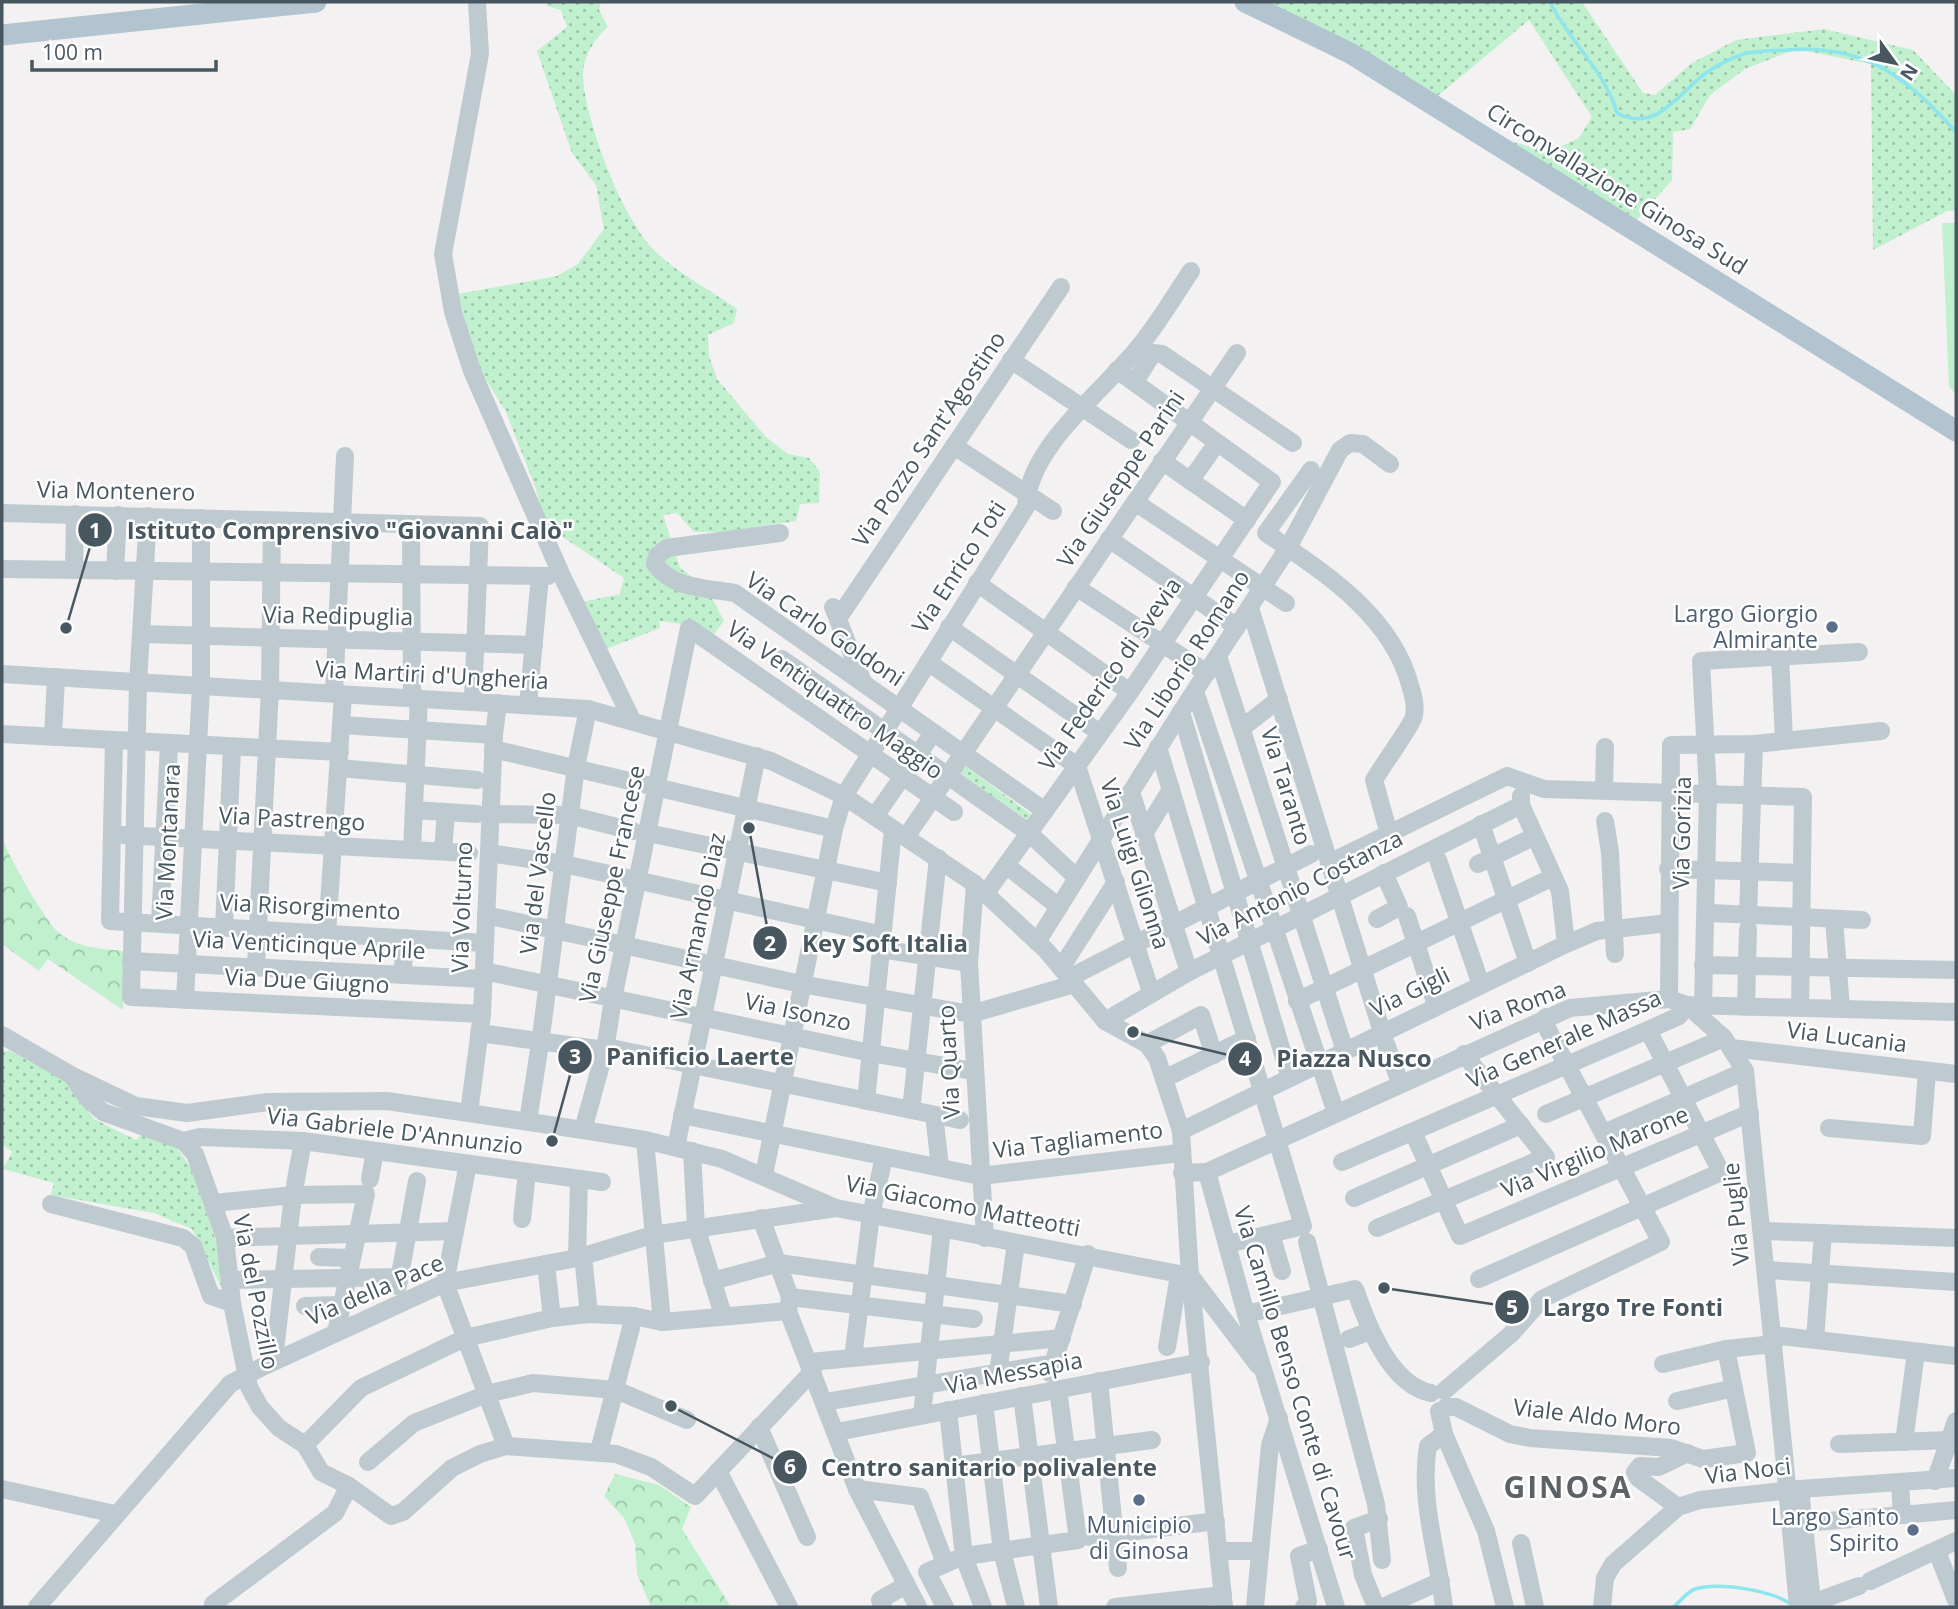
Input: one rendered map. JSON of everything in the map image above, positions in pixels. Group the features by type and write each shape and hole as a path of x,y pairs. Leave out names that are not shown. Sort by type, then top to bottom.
{"main road":[{"path":"2,35 316,2"},
{"name":"Circonvallazione Ginosa Sud","path":"1245,2 1350,53 1956,431"}],"street":[{"path":"477,2 480,54 443,254 453,312 472,372 562,576 632,720"},
{"name":"Via Enrico Toti","path":"764,1175 825,871 844,796 1026,507 1030,479 1080,406 1125,374 1141,344 1191,271"},
{"name":"Via Pozzo Sant'Agostino","path":"863,682 835,612 954,446 1060,288"},
{"path":"1125,374 1138,377 1153,353 1162,354 1293,443"},
{"name":"Via Giuseppe Parini","path":"899,833 932,797 1237,353"},
{"path":"1012,360 1131,440"},
{"path":"1125,374 1217,443 1190,481"},
{"name":"Via Federico di Svevia","path":"980,888 1006,865 1045,811 1130,692 1272,482 1217,443"},
{"name":"Via Liborio Romano","path":"1037,942 1158,747 1288,548 1340,450 1350,443 1363,444 1390,464"},
{"path":"954,446 1053,511"},
{"path":"327,933 342,724 337,641 345,456"},
{"path":"1162,461 1247,520"},
{"path":"1311,470 1266,533 1313,565 1379,622 1405,666 1414,699 1414,718 1374,780 1389,834"},
{"path":"1135,502 1286,603"},
{"name":"Via Montenero","path":"2,513 480,526 479,575"},
{"path":"74,570 75,514"},
{"path":"115,571 118,515"},
{"path":"131,961 138,683 148,516"},
{"name":"Via Montanara","path":"185,1000 201,686 201,518"},
{"path":"256,967 268,749 272,521"},
{"path":"411,525 411,642 417,730 412,850"},
{"name":"Via Carlo Goldoni","path":"780,533 667,548 657,556 655,564 663,576 676,582 735,593 1045,811"},
{"path":"1109,539 1237,627"},
{"path":"2,569 544,576 528,705"},
{"path":"473,700 479,575"},
{"path":"977,583 1130,692"},
{"path":"1076,587 1207,673"},
{"path":"1250,607 1400,1083"},
{"path":"949,627 1100,733"},
{"name":"Via Giuseppe Francese","path":"583,1129 611,1050 612,999 638,880 640,832 658,787 689,628"},
{"name":"Via Ventiquattro Maggio","path":"689,628 954,813"},
{"name":"Via Redipuglia","path":"141,634 271,640 534,645"},
{"path":"1784,740 1780,656 1859,652"},
{"name":"Via Taranto","path":"1218,656 1345,1051"},
{"name":"Via Gorizia","path":"1695,1005 1703,965 1708,870 1707,746 1701,661 1780,656"},
{"path":"782,659 1029,833 1077,878"},
{"name":"Via Luigi Glionna","path":"928,662 1077,766 1151,992"},
{"name":"Via Martiri d'Ungheria","path":"2,674 473,700 588,709 757,756 844,796 980,888 1037,942 1105,1021"},
{"path":"53,737 56,677"},
{"path":"1195,691 1336,1113"},
{"path":"1242,728 1279,699"},
{"name":"Via Volturno","path":"469,1113 482,1014 484,975 489,853 484,814 498,703"},
{"name":"Via del Vascello","path":"528,1121 556,932 569,815 588,709"},
{"path":"1181,712 1290,1078"},
{"path":"342,724 417,730 493,742 576,767 834,829"},
{"path":"1669,999 1671,745 1754,744 1881,731"},
{"path":"880,809 933,733"},
{"path":"2,734 268,749 415,774 477,780"},
{"path":"114,741 110,921 132,922"},
{"path":"1746,1007 1754,744"},
{"path":"160,923 169,745"},
{"path":"1158,747 1305,1234 1379,1519 1382,1560"},
{"path":"1604,790 1605,747"},
{"path":"224,927 232,748"},
{"name":"Via Armando Diaz","path":"723,1315 696,1227 684,1149 682,1115 757,756"},
{"path":"1329,863 1507,776 1544,789 1803,797 1800,1008"},
{"path":"1522,781 1521,805 1560,891 1566,944"},
{"path":"1144,834 1171,789"},
{"path":"1130,792 1189,972"},
{"name":"Via Antonio Costanza","path":"1105,1021 1189,972 1521,805"},
{"path":"414,810 569,815 888,883"},
{"path":"443,851 446,812"},
{"path":"1605,821 1610,852 1615,954"},
{"path":"1481,824 1485,861 1507,899 1528,963"},
{"path":"866,1101 888,883 899,833"},
{"name":"Via Pastrengo","path":"112,834 469,853"},
{"path":"1485,861 1530,839"},
{"path":"489,853 564,864 638,880 815,921 927,957 969,963"},
{"path":"486,915 802,985 922,1008 971,1014 1068,977 1311,854"},
{"path":"911,1110 938,858"},
{"path":"1437,860 1481,985"},
{"path":"1006,865 1059,907"},
{"path":"1668,869 1801,873"},
{"path":"1377,919 1399,907 1384,873"},
{"path":"1297,1001 1553,877"},
{"path":"1068,977 1116,881"},
{"name":"Via Quarto","path":"980,888 969,963 973,1071 985,1238"},
{"path":"1712,914 1748,922 1801,917 1862,920"},
{"path":"1407,916 1436,1005"},
{"path":"1834,919 1841,1009"},
{"name":"Via Risorgimento","path":"132,922 485,943"},
{"name":"Via Gigli","path":"1181,1131 1345,1051 1384,1038 1436,1005 1566,944 1597,932 1668,923"},
{"path":"403,975 404,938"},
{"name":"Via Venticinque Aprile","path":"131,961 403,975 484,975 548,984"},
{"name":"Via Due Giugno","path":"131,961 131,997 482,1014"},
{"path":"1703,965 1956,970"},
{"name":"Via Isonzo","path":"548,984 871,1053 973,1071"},
{"name":"Via Roma","path":"1207,1172 1570,1008 1669,999 1695,1005 1956,1012"},
{"name":"Via Generale Massa","path":"1342,1162 1648,1030 1679,1016 1695,1005"},
{"name":"Via Puglie","path":"1695,1005 1728,1043 1745,1071 1784,1454 1804,1605"},
{"path":"1147,1044 1200,1015 1214,1055"},
{"path":"1505,1607 1486,1531 1444,1434 1440,1400 1511,1334 1542,1299 1661,1242 1547,1028 1546,1017"},
{"path":"1105,1021 1147,1044 1157,1058 1181,1131 1185,1275 1201,1362 1224,1601 1115,1607"},
{"path":"1479,1279 1721,1172 1648,1030"},
{"path":"479,1033 540,1045 611,1050 694,1065 960,1120"},
{"name":"Via Giacomo Matteotti","path":"2,1035 71,1075 136,1106 187,1113 268,1102 387,1101 583,1129 684,1149 764,1175 836,1208 985,1238 1088,1254 1185,1275"},
{"path":"1164,1079 1247,1038"},
{"path":"1546,1114 1665,1063 1728,1043"},
{"name":"Via Lucania","path":"1728,1043 1956,1074"},
{"path":"1377,1228 1546,1157 1464,1054"},
{"path":"1604,1133 1745,1071"},
{"path":"1829,1128 1922,1136 1927,1071"},
{"path":"71,1075 87,1098 103,1112 183,1141"},
{"name":"Via Virgilio Marone","path":"1443,1198 1460,1236 1750,1113"},
{"name":"Via Tagliamento","path":"682,1115 980,1176 1180,1153"},
{"path":"934,1115 940,1167"},
{"path":"1354,1198 1521,1125"},
{"path":"1413,1132 1443,1198"},
{"name":"Via Gabriele D'Annunzio","path":"183,1141 200,1137 303,1141 601,1182"},
{"path":"645,1140 662,1322"},
{"name":"Via del Pozzillo","path":"183,1141 195,1154 225,1238 232,1280 232,1303 249,1387 260,1407 279,1428 305,1445"},
{"path":"267,1364 283,1279 303,1141"},
{"path":"336,1333 376,1151"},
{"path":"853,1358 871,1215 884,1157"},
{"path":"468,1164 445,1283 506,1446"},
{"path":"522,1219 527,1172"},
{"path":"1182,1174 1207,1172"},
{"name":"Via Camillo Benso Conte di Cavour","path":"1207,1172 1246,1314 1336,1607"},
{"path":"579,1179 580,1257 589,1314"},
{"path":"394,1306 417,1181"},
{"path":"214,1203 294,1190 368,1186"},
{"path":"51,1204 183,1238 193,1246 211,1296 232,1303"},
{"name":"Via della Pace","path":"37,1607 230,1384 267,1364 445,1283 580,1257 652,1235 836,1208"},
{"path":"761,1218 779,1263 789,1304 857,1489 918,1607"},
{"path":"922,1415 942,1229"},
{"path":"225,1238 455,1231"},
{"path":"1763,1231 1956,1238"},
{"path":"1815,1340 1823,1233"},
{"path":"1228,1244 1271,1234 1305,1234"},
{"path":"1271,1234 1282,1271"},
{"path":"998,1373 1016,1243"},
{"path":"1083,1538 1065,1451 1054,1375 1062,1338 1088,1254"},
{"path":"319,1258 352,1258"},
{"path":"712,1281 779,1263 1073,1304"},
{"path":"546,1264 552,1318"},
{"path":"1767,1270 1956,1282"},
{"path":"1167,1347 1185,1275"},
{"path":"1185,1275 1265,1374"},
{"path":"232,1280 399,1277"},
{"name":"Viale Aldo Moro","path":"1320,1297 1355,1289 1370,1331 1392,1364 1413,1385 1510,1434 1671,1448 1703,1459 1747,1453 1734,1388"},
{"path":"969,1347 978,1290"},
{"path":"1246,1314 1320,1297"},
{"path":"974,1319 860,1305 789,1304 662,1322 634,1316 589,1314 552,1318 466,1338 361,1388 305,1445 321,1472 349,1486 391,1516 403,1512 452,1468 480,1454 506,1446 599,1451 651,1467 695,1496 812,1367 853,1358 1062,1338"},
{"path":"306,1306 342,1305"},
{"path":"599,1451 634,1316"},
{"path":"1349,1339 1370,1331"},
{"path":"1663,1364 1773,1339 1815,1340 1956,1356"},
{"path":"1677,1401 1734,1388 1726,1349"},
{"path":"1903,1442 1916,1352"},
{"name":"Via Messapia","path":"836,1432 896,1428 922,1415 1022,1396 1054,1375 1099,1381 1201,1362"},
{"path":"825,1402 998,1373 1054,1375"},
{"path":"1099,1381 1118,1568"},
{"path":"368,1462 414,1423 487,1394 533,1382 616,1390 687,1420"},
{"path":"1022,1396 1049,1607"},
{"path":"984,1403 1002,1551 1016,1607"},
{"path":"948,1410 968,1556 983,1607"},
{"path":"1255,1607 1270,1445 1279,1418"},
{"path":"1935,1481 1956,1421"},
{"path":"759,1427 807,1537"},
{"path":"1444,1434 1427,1447 1424,1465 1425,1488 1444,1607"},
{"path":"954,1466 1152,1440"},
{"path":"1839,1444 1950,1440"},
{"path":"1678,1507 1638,1478 1635,1472 1640,1465 1670,1464 1688,1453"},
{"path":"718,1471 789,1607"},
{"name":"Via Noci","path":"1602,1607 1605,1578 1613,1564 1678,1507 1700,1500 1800,1489 1956,1478"},
{"path":"1900,1483 1902,1515"},
{"path":"214,1604 335,1513 349,1486"},
{"path":"2,1489 115,1514"},
{"path":"857,1489 920,1497 945,1563"},
{"path":"1800,1489 1804,1605 1865,1584 1956,1541"},
{"path":"1803,1523 1956,1510"},
{"path":"1376,1607 1363,1575 1354,1528 1379,1519"},
{"path":"945,1607 927,1572 945,1563 968,1556 1083,1538 1216,1521"},
{"path":"1521,1543 1535,1607"},
{"path":"1304,1607 1308,1601 1298,1556 1319,1549"},
{"path":"1219,1551 1260,1551"},
{"path":"1938,1554 1956,1600"},
{"path":"1383,1607 1441,1581"},
{"path":"882,1604 906,1584"}],"green space":[{"path":"548,2 601,2 599,10 608,27 590,50 583,78 598,144 618,193 642,235 654,250 683,274 737,309 734,323 708,335 709,356 717,379 766,437 788,454 809,458 820,472 819,503 800,504 796,521 723,532 694,532 677,513 663,515 680,568 707,588 724,621 711,638 691,625 659,621 660,628 606,649 582,602 620,594 624,578 545,525 536,489 506,412 477,365 458,294 557,276 578,264 604,229 596,185 572,153 537,51 567,27 561,10 547,6"},
{"path":"1267,2 1582,2 1643,93 1655,95 1692,63 1736,40 1824,29 1913,50 1956,95 1956,211 1947,211 1873,250 1871,64 1796,49 1745,69 1710,95 1690,129 1673,132 1672,180 1635,222 1496,137 1549,152 1579,138 1592,117 1529,20 1435,98"},
{"path":"1942,223 1956,223 1956,394 1949,387"},
{"path":"962,764 1032,815 1027,822 957,771"},
{"path":"2,837 27,886 57,931 80,944 124,951 123,1010 48,959 39,971 2,944"},
{"path":"9,1050 65,1081 94,1119 136,1140 144,1132 174,1144 191,1168 229,1279 225,1294 192,1229 154,1213 51,1195 54,1183 3,1169 12,1152 2,1144 2,1053"},
{"path":"615,1474 659,1485 691,1507 682,1529 731,1607 651,1607 637,1574 635,1543 624,1518 604,1496"}],"waterway":[{"path":"1550,2 1604,83 1617,113 1631,118 1655,115 1706,73 1739,56 1760,51 1815,50 1840,53 1882,68 1920,95 1956,132"},
{"path":"1674,1607 1692,1590 1717,1586 1758,1591 1791,1604"}],"place":[{"name":"Largo Giorgio Almirante","path":"1832,627"},
{"name":"Istituto Comprensivo \"Giovanni Calò\"","path":"66,628"},
{"name":"Key Soft Italia","path":"749,828"},
{"name":"Piazza Nusco","path":"1133,1032"},
{"name":"Panificio Laerte","path":"552,1141"},
{"name":"Largo Tre Fonti","path":"1384,1288"},
{"name":"Centro sanitario polivalente","path":"671,1406"},
{"name":"Municipio di Ginosa","path":"1139,1500"},
{"name":"Largo Santo Spirito","path":"1913,1530"}],"district":[{"name":"GINOSA","path":"1568,1488"}]}
